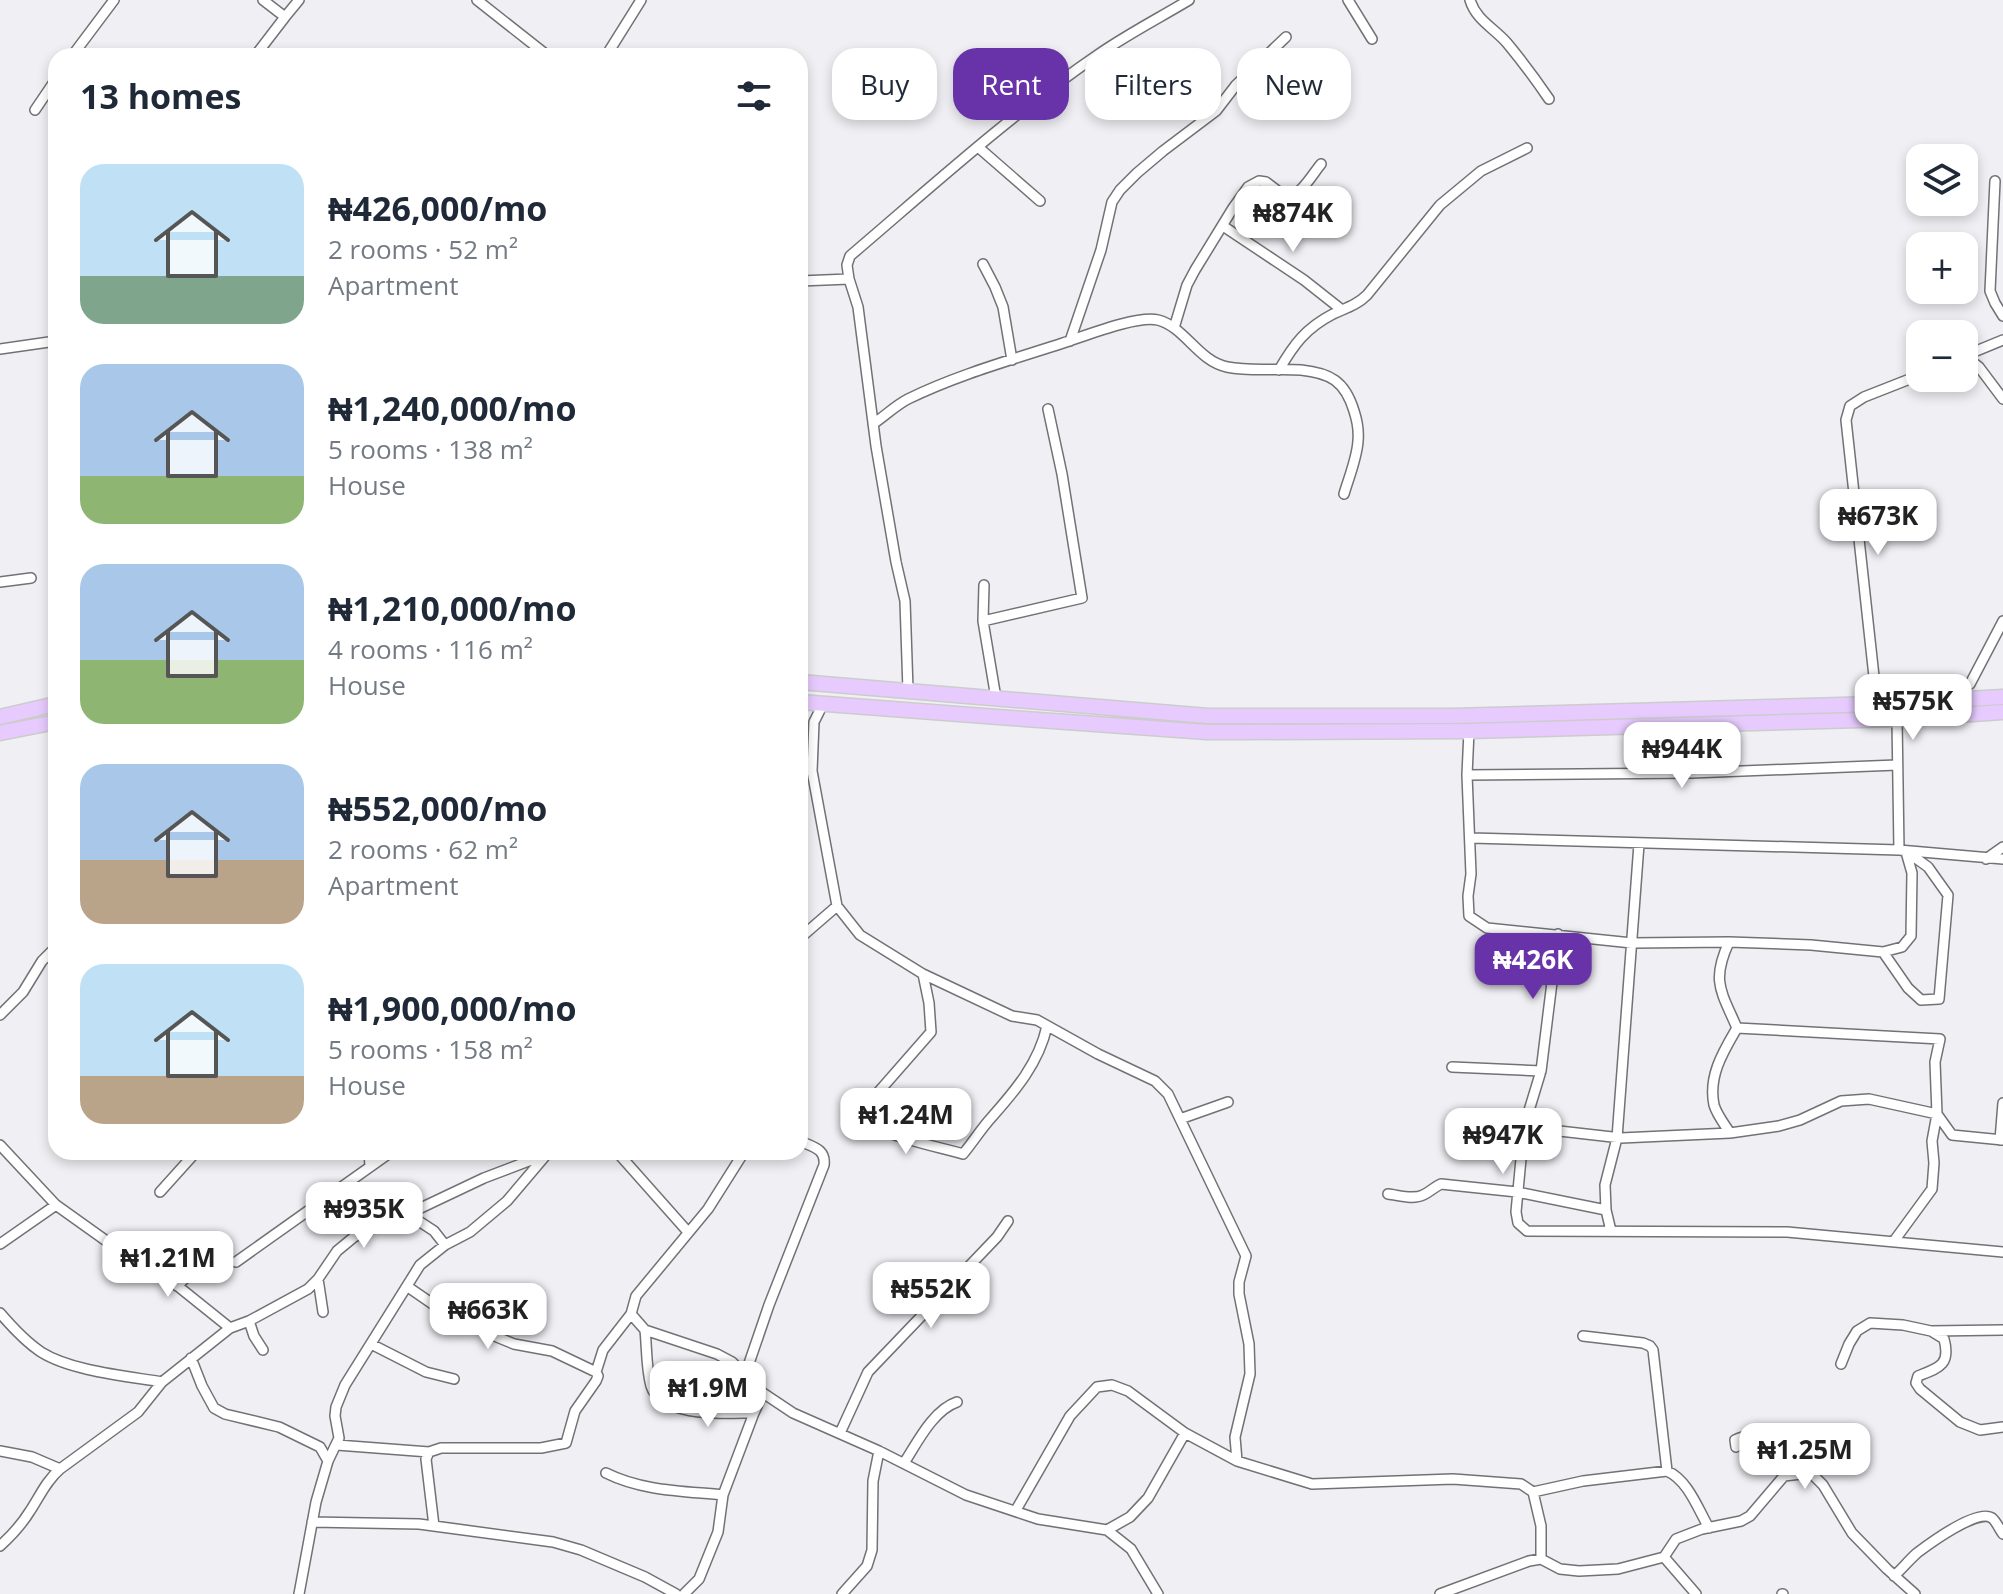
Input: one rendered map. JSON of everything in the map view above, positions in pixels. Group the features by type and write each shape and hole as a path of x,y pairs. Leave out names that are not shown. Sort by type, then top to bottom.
{"main road":[{"path":"808,683 1243,717 1453,716 2003,697"},
{"path":"808,703 1207,732 1469,731 1897,719 2003,712"},
{"path":"0,717 48,706"},
{"path":"1687,709 1687,725"},
{"path":"0,733 48,724"}],"street":[{"path":"78,48 114,0"},
{"path":"263,0 285,17"},
{"path":"261,48 299,0"},
{"path":"611,48 641,0"},
{"path":"908,690 905,601 873,424 858,307 849,279 847,265 850,256 1054,86 1100,53 1189,0"},
{"path":"1348,0 1372,39"},
{"path":"1470,0 1473,10 1504,39 1549,99"},
{"path":"481,1 538,48"},
{"path":"1070,341 1101,250 1112,202 1120,190 1163,151 1216,111 1236,85 1286,37"},
{"path":"35,110 48,91"},
{"path":"978,147 1040,201"},
{"path":"1279,370 1308,329 1359,303 1367,295 1440,205 1481,171 1527,148"},
{"path":"1174,328 1187,285 1248,187 1259,181 1266,182 1291,198 1321,164"},
{"path":"1995,181 1990,291 2003,316"},
{"path":"1223,226 1304,280 1342,310"},
{"path":"983,264 1003,307 1012,360"},
{"path":"808,281 849,279"},
{"path":"873,424 906,400 958,378 1140,320 1157,319 1174,328 1198,351 1224,366 1298,370 1322,373 1334,379 1350,397 1357,422 1358,441 1344,494"},
{"path":"1978,350 2003,340"},
{"path":"0,349 48,342"},
{"path":"1978,366 2003,399"},
{"path":"1906,380 1850,406 1846,420 1877,701 1958,690 1970,684 2003,621"},
{"path":"983,621 1082,598 1048,409"},
{"path":"0,582 31,578"},
{"path":"984,585 983,621 996,698"},
{"path":"823,704 814,722 812,771 837,906 860,935 923,974 1012,1016 1037,1020 1155,1081 1168,1094 1246,1256 1239,1294 1249,1344 1250,1374 1235,1437 1237,1461"},
{"path":"1469,731 1469,916 1487,928 1632,943 1729,942 1883,952 1902,947 1911,936 1912,873 1903,851 1897,719"},
{"path":"1467,775 1692,773 1897,765"},
{"path":"1471,838 1903,851 2003,859"},
{"path":"1611,1231 1605,1185 1617,1138 1639,844"},
{"path":"1986,859 2003,847"},
{"path":"1883,952 1908,988 1921,1000 1939,999 1948,895 1928,867 1903,851"},
{"path":"808,932 837,906"},
{"path":"1558,934 1541,1071 1524,1127 1517,1192 1518,1223 1527,1231 1787,1232 2003,1252"},
{"path":"1729,942 1720,962 1718,983 1737,1028"},
{"path":"0,1015 23,992 48,955"},
{"path":"923,974 931,1032 875,1096 865,1114 873,1125 907,1139 963,1154 1033,1065 1047,1026"},
{"path":"1737,1028 1940,1039 1935,1062 1937,1114 1932,1141 1932,1189 1894,1241"},
{"path":"1730,1133 1715,1108 1713,1088 1717,1063 1737,1028"},
{"path":"1452,1067 1541,1071"},
{"path":"1524,1127 1617,1138 1730,1133 1779,1126 1841,1101 1869,1099 1937,1114 1952,1135 2002,1140 2003,1103"},
{"path":"1180,1119 1228,1102"},
{"path":"0,1145 56,1205 119,1250 159,1271 230,1328"},
{"path":"745,1375 824,1165 822,1152 808,1145"},
{"path":"160,1192 189,1160"},
{"path":"370,1160 370,1166"},
{"path":"236,1262 378,1160"},
{"path":"0,1546 13,1535 49,1479 60,1469 138,1412 162,1382 230,1328 308,1289 337,1251 354,1237 530,1160"},
{"path":"299,1594 316,1502 328,1461 339,1438 336,1407 345,1385 420,1265 445,1245 470,1232 507,1201 542,1160"},
{"path":"624,1160 688,1232"},
{"path":"337,1445 429,1452 441,1448 541,1448 566,1443 571,1419 598,1376 596,1372 603,1350 631,1314 636,1296 708,1209 739,1160"},
{"path":"1388,1194 1416,1197 1441,1184 1517,1192 1606,1210"},
{"path":"0,1244 56,1205"},
{"path":"408,1214 434,1231 445,1245"},
{"path":"840,1433 868,1372 997,1237 1008,1221"},
{"path":"177,1286 209,1256"},
{"path":"318,1279 323,1312"},
{"path":"408,1287 437,1307 497,1337 514,1344 552,1351 596,1372"},
{"path":"0,1313 49,1357 80,1367 162,1382"},
{"path":"631,1314 645,1330 732,1362 763,1393 793,1413 879,1451 966,1495 1038,1519 1107,1530 1131,1549 1158,1594"},
{"path":"249,1321 263,1350"},
{"path":"1841,1364 1857,1331 1870,1323 1931,1331 2003,1330"},
{"path":"645,1330 651,1386 659,1399 704,1413 754,1413"},
{"path":"1931,1331 1944,1339 1947,1350 1940,1367 1918,1376 1916,1383 1920,1389 1960,1422 1980,1430 2003,1427"},
{"path":"1583,1336 1643,1343 1653,1350 1667,1471"},
{"path":"371,1344 426,1372 454,1379"},
{"path":"191,1358 214,1408 225,1414 279,1427 320,1447 328,1461"},
{"path":"1016,1510 1070,1416 1097,1387 1112,1385 1128,1391 1185,1433 1237,1461 1312,1484 1453,1479 1521,1484 1533,1492 1541,1526 1541,1559"},
{"path":"684,1594 699,1579 718,1532 723,1495 763,1393"},
{"path":"904,1463 939,1412 957,1402"},
{"path":"1107,1530 1130,1517 1148,1498 1185,1433"},
{"path":"1736,1447 1735,1440 1741,1436 1777,1437 1781,1443 1784,1476"},
{"path":"0,1451 32,1457 60,1469"},
{"path":"842,1594 867,1566 870,1558 873,1481 879,1451"},
{"path":"429,1452 426,1459 434,1526"},
{"path":"1533,1492 1583,1481 1667,1471 1675,1474 1690,1493 1709,1528"},
{"path":"606,1473 644,1487 723,1495"},
{"path":"1440,1594 1501,1570 1541,1559 1560,1569 1579,1571 1618,1569 1664,1557 1676,1539 1750,1516 1784,1476 1801,1474 1813,1475 1823,1485 1852,1533 1915,1594"},
{"path":"1894,1576 1917,1553 1946,1532 1975,1519 1985,1516 1992,1518 2003,1534"},
{"path":"312,1522 419,1524 553,1542 581,1550 645,1577 676,1594"},
{"path":"1664,1557 1696,1594"}]}
